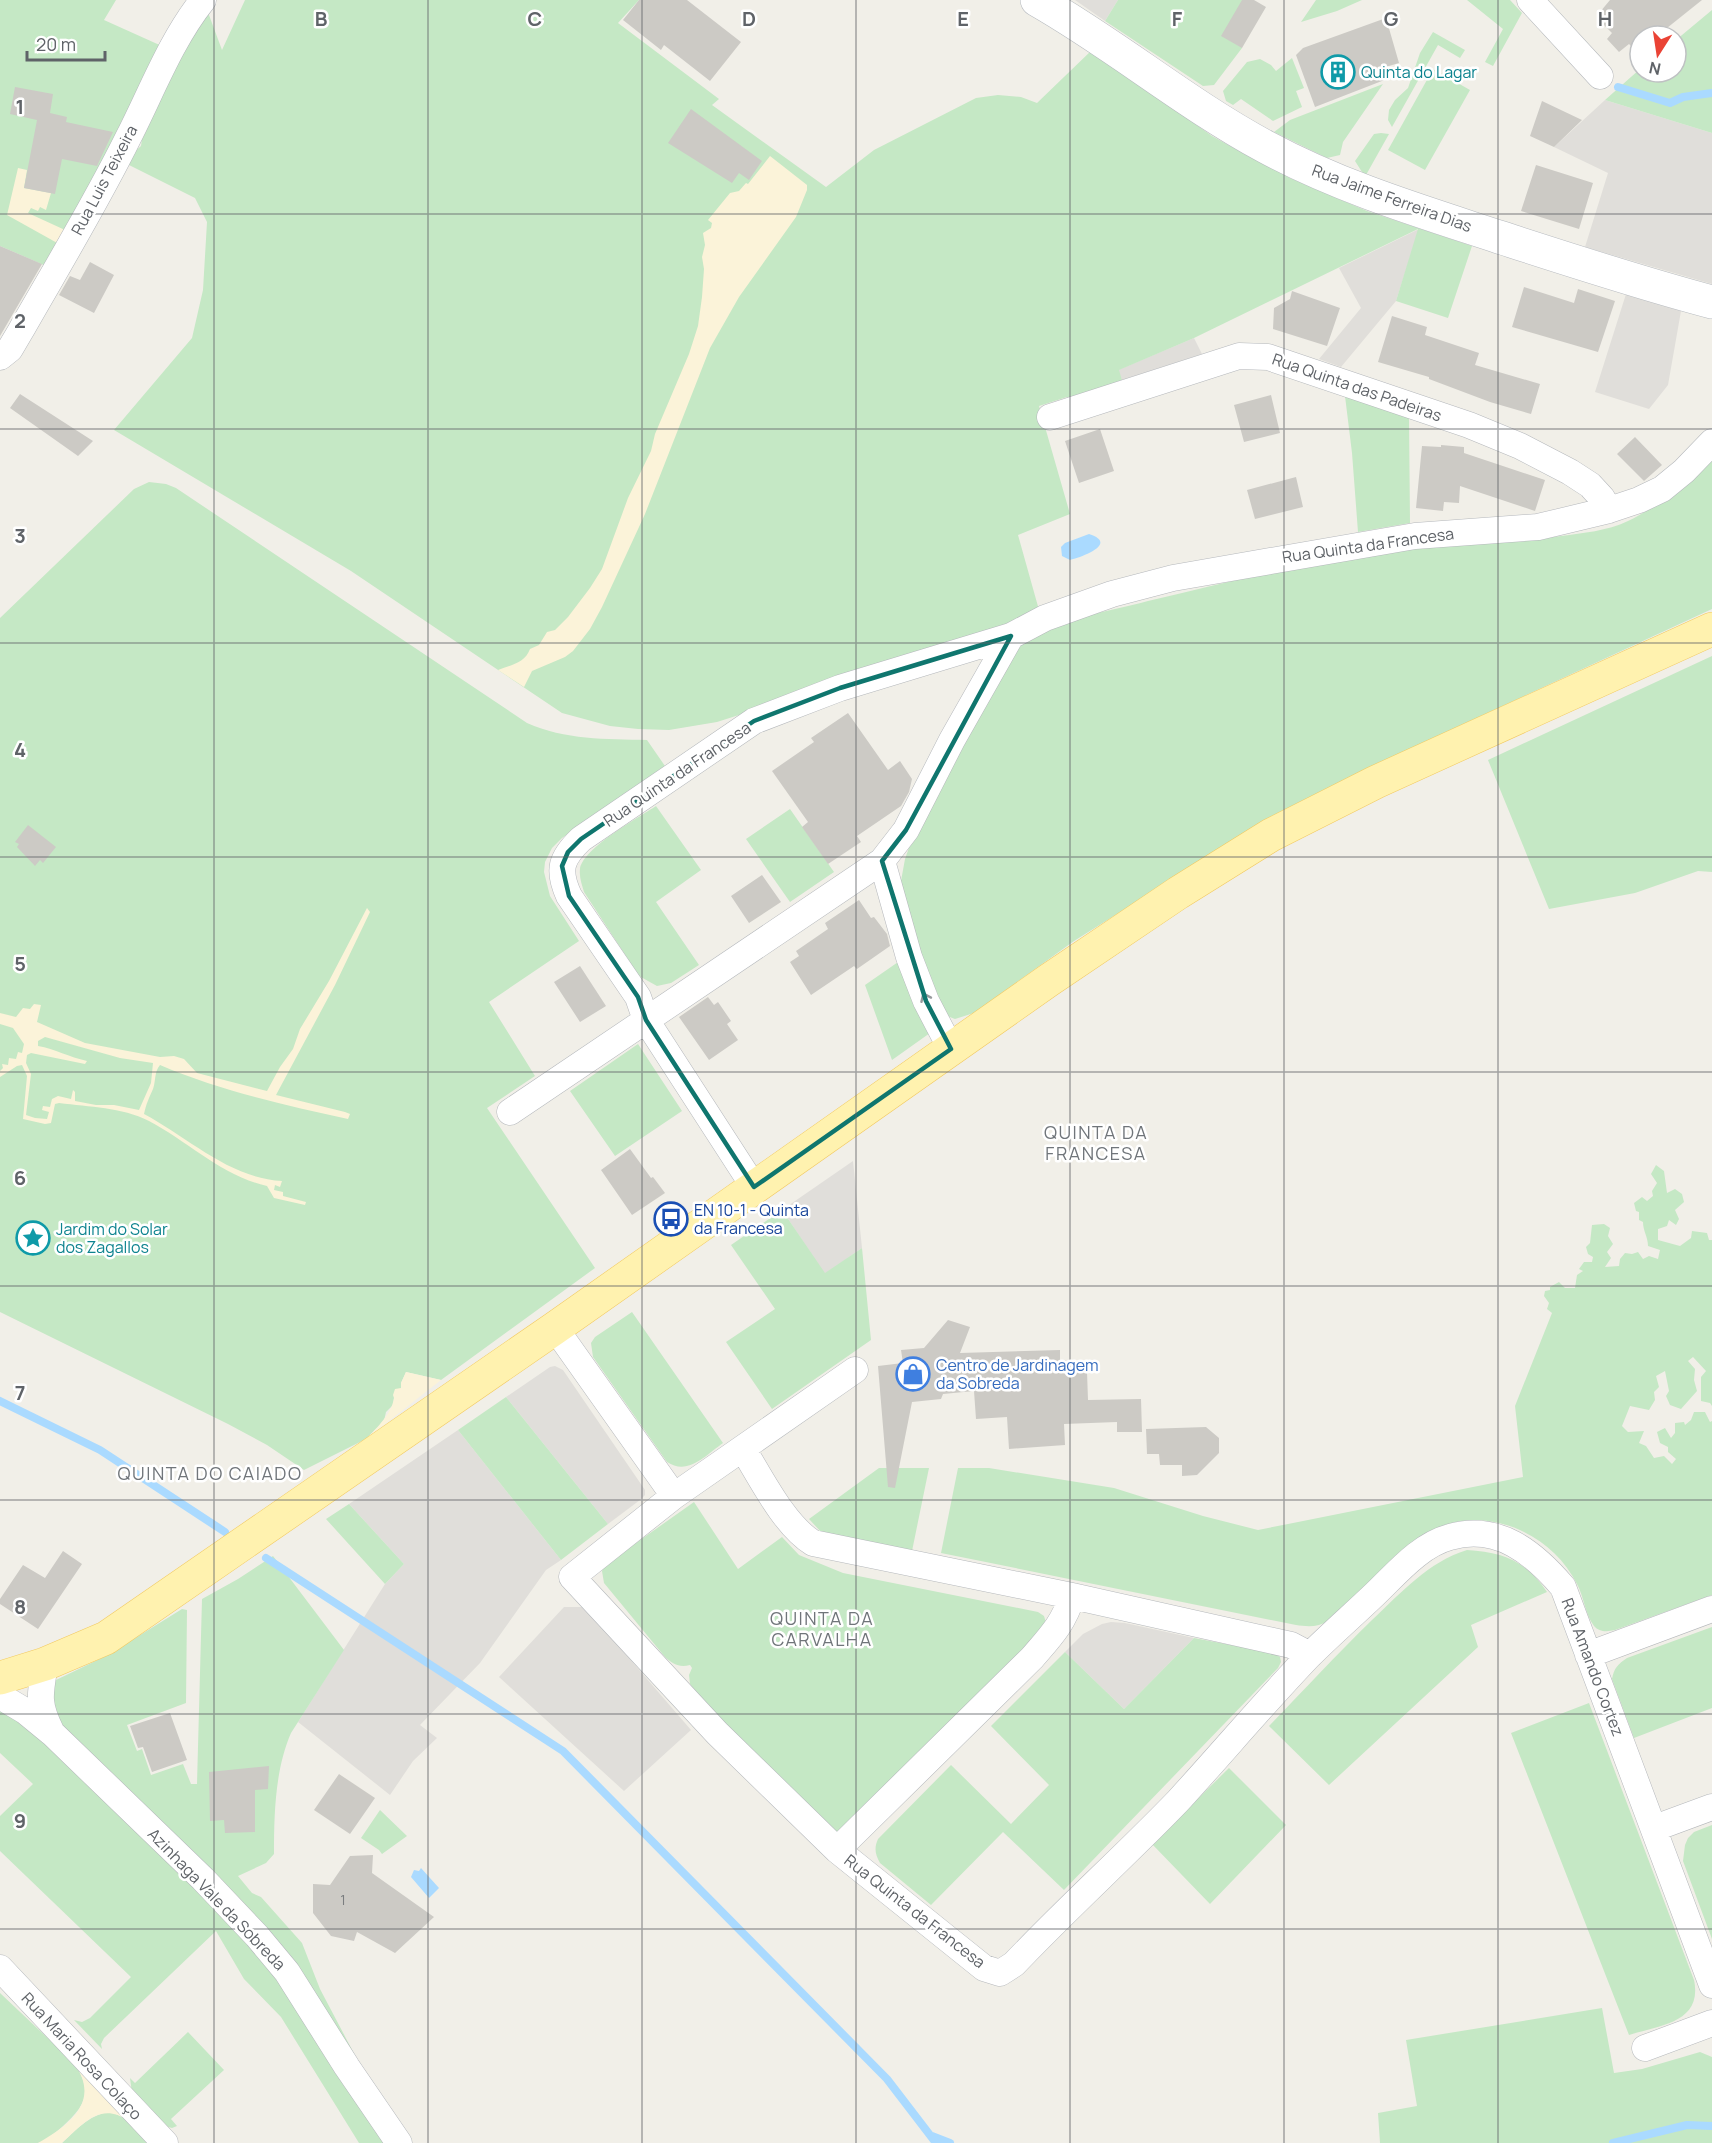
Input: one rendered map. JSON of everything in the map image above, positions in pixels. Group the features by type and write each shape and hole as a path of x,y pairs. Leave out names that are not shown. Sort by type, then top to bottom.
{"main road":[{"path":"0,1677 45,1664 106,1638 555,1328 1049,980 1178,893 1271,835 1376,782 1712,629"}],"street":[{"name":"Rua Luis Teixeira","path":"0,357 10,349 21,332 129,136 167,60 194,11 203,0"},
{"name":"Rua Jaime Ferreira Dias","path":"1037,0 1079,25 1234,129 1305,166 1409,208 1712,302"},
{"path":"1544,4 1600,76"},
{"name":"Rua Quinta das Padeiras","path":"1050,417 1239,356 1268,357 1458,421 1520,446 1590,485 1609,510"},
{"name":"Rua Quinta da Francesa","path":"754,1186 646,1020 638,997 569,896 562,882 562,866 568,852 581,839 754,721 840,688 1011,636 1045,618 1112,594 1173,578 1415,536 1538,527 1609,510 1662,489 1684,471 1712,442"},
{"path":"510,1112 882,861 906,830 952,740 1011,636"},
{"path":"882,861 909,957 926,1001 951,1049"},
{"path":"555,1328 674,1496 855,1370"},
{"path":"743,1449 789,1521 802,1537 813,1543 1291,1644 1310,1655"},
{"name":"Rua Quinta da Francesa","path":"674,1496 572,1577 717,1733 837,1850 972,1959 984,1968 1000,1973 1014,1964 1178,1800 1329,1637"},
{"name":"Rua Amando Cortez","path":"1329,1637 1429,1546 1450,1537 1475,1533 1502,1538 1524,1549 1544,1564 1563,1587 1712,1985"},
{"path":"837,1850 1032,1658 1066,1614 1072,1596"},
{"path":"1588,1654 1712,1609"},
{"name":"Azinhaga Vale da Sobreda","path":"45,1664 40,1696 42,1713 52,1734"},
{"name":"Azinhaga Vale da Sobreda","path":"0,1696 25,1711 52,1734 203,1879 264,1945 287,1972 347,2067 399,2143"},
{"path":"1655,1828 1712,1807"},
{"name":"Rua Maria Rosa Colaço","path":"0,1968 165,2143"},
{"path":"1645,2048 1712,2023"}],"highlighted area":[{"path":"1011,636 906,830 882,861 926,1001 951,1049 754,1187 646,1020 638,997 569,896 562,866 568,852 581,839 754,721 840,688"}],"shaded area":[{"path":"1075,0 1118,0 1105,21"},
{"path":"1605,100 1712,133 1712,284 1585,247 1608,173 1554,147"},
{"path":"1419,229 1396,301 1341,367 1319,359 1361,308 1339,268"},
{"path":"1626,294 1681,311 1668,385 1649,409 1595,392"},
{"path":"1194,338 1202,354 1122,380 1118,370"},
{"path":"853,1161 862,1248 825,1274 782,1210"},
{"path":"555,1366 563,1370 645,1490 645,1495 640,1500 608,1524 506,1397 550,1367"},
{"path":"458,1430 561,1560 546,1570 480,1663 420,1725 437,1738 413,1761 390,1795 298,1722 385,1584 404,1564 349,1504"},
{"path":"564,1607 585,1607 691,1730 624,1791 499,1677"},
{"path":"1111,1622 1194,1638 1124,1709 1065,1652 1083,1634"}],"green space":[{"path":"0,0 116,0 104,20 164,47 46,266 0,246"},
{"path":"245,0 639,0 618,23 719,99 712,105 826,187 874,150 976,98 998,95 1021,97 1037,103 1092,50 1212,136 1290,178 1367,211 1472,246 1448,318 1396,301 1418,229 1194,338 1119,370 1122,380 1068,401 1067,397 1039,406 1070,514 1018,535 1039,610 940,651 717,722 669,730 610,726 562,713 351,571 114,430 192,338 203,290 207,222 195,198 123,162 141,146 144,124 206,7 222,50"},
{"path":"1118,0 1242,0 1242,48 1214,85 1203,86 1105,21"},
{"path":"1316,0 1362,0 1337,11 1301,22"},
{"path":"1467,0 1510,0 1522,13 1493,66 1485,62 1503,29"},
{"path":"1712,10 1712,133 1605,100 1628,80 1628,84 1688,84 1688,30"},
{"path":"1433,32 1465,50 1460,58 1438,45 1392,127 1388,120 1389,110 1395,100 1408,88 1420,53"},
{"path":"1292,58 1304,88 1296,91 1302,107 1273,121 1241,99 1233,105 1226,101 1223,91 1247,62 1260,59 1276,71"},
{"path":"1433,69 1470,90 1425,170 1388,150"},
{"path":"1383,84 1343,142 1340,155 1327,158 1274,132 1290,120"},
{"path":"1374,134 1389,134 1366,175 1355,161"},
{"path":"1345,396 1409,417 1410,523 1358,532"},
{"path":"1712,446 1712,609 1399,754 1265,821 1074,941 974,1013 955,1019 947,1016 934,999 901,881 905,859 911,842 1013,652 1027,641 1060,625 1095,614 1308,564 1362,555 1586,533 1612,527 1652,507"},
{"path":"149,482 176,488 527,723 571,736 647,740 665,766 562,838 552,848 545,862 544,872 550,896 579,941 489,1002 535,1076 487,1108 595,1268 441,1380 406,1372 401,1389 394,1398 393,1405 386,1412 384,1421 366,1439 304,1470 267,1445 228,1424 0,1312 0,618 134,489"},
{"path":"1712,656 1712,872 1698,871 1635,893 1549,909 1488,760"},
{"path":"656,806 701,870 656,902 699,965 671,983 657,986 639,976 584,892 580,872 583,861 601,843"},
{"path":"790,809 834,872 790,902 746,839"},
{"path":"901,960 930,1033 892,1060 865,985"},
{"path":"638,1044 682,1111 615,1156 570,1091"},
{"path":"1656,1165 1664,1171 1667,1193 1675,1189 1682,1194 1684,1202 1675,1210 1679,1219 1676,1225 1669,1220 1667,1226 1658,1229 1658,1240 1680,1246 1691,1238 1692,1231 1707,1233 1709,1240 1712,1240 1712,1406 1710,1403 1701,1401 1701,1377 1706,1371 1693,1357 1688,1361 1695,1369 1694,1380 1697,1391 1681,1409 1670,1405 1666,1396 1669,1391 1665,1371 1656,1376 1659,1387 1654,1392 1655,1400 1649,1410 1630,1406 1622,1426 1628,1432 1644,1431 1639,1443 1646,1446 1654,1458 1664,1456 1672,1464 1676,1459 1668,1452 1668,1447 1660,1443 1657,1432 1665,1428 1671,1438 1675,1433 1675,1423 1684,1422 1685,1425 1691,1420 1694,1412 1705,1412 1710,1422 1712,1421 1712,1595 1615,1630 1601,1630 1596,1628 1591,1621 1569,1570 1548,1548 1536,1538 1522,1531 1478,1520 1458,1521 1423,1535 1392,1559 1332,1618 1313,1626 1296,1625 941,1553 958,1468 989,1468 1114,1488 1203,1516 1258,1530 1523,1477 1515,1406 1552,1313 1547,1309 1549,1303 1544,1296 1545,1291 1550,1290 1550,1287 1559,1282 1565,1288 1575,1288 1577,1275 1583,1271 1579,1269 1584,1262 1592,1262 1593,1257 1588,1254 1586,1247 1590,1243 1592,1225 1604,1224 1610,1228 1608,1236 1613,1244 1607,1252 1611,1258 1605,1267 1619,1266 1620,1259 1625,1253 1638,1252 1643,1259 1649,1256 1658,1259 1660,1250 1648,1246 1643,1222 1639,1220 1639,1212 1636,1211 1634,1203 1642,1197 1647,1201 1653,1196 1652,1191 1657,1183 1651,1174"},
{"path":"782,1210 825,1273 862,1248 871,1340 772,1409 726,1342 775,1309 731,1245"},
{"path":"632,1312 723,1443 689,1465 682,1467 667,1462 593,1357 591,1343 595,1337"},
{"path":"506,1397 608,1524 561,1560 458,1430"},
{"path":"879,1468 929,1468 911,1556 822,1533 809,1519"},
{"path":"694,1502 738,1569 782,1537 799,1555 843,1573 1038,1612 1044,1616 1047,1626 836,1834 722,1726 690,1684 689,1675 692,1668 690,1665 676,1665 665,1657 604,1583 602,1571 605,1565"},
{"path":"349,1504 404,1564 385,1584 326,1519"},
{"path":"1467,1550 1492,1553 1513,1560 1531,1573 1547,1592 1471,1625 1478,1647 1329,1785 1269,1726 1405,1589 1427,1570"},
{"path":"273,1556 344,1650 291,1733 286,1747 276,1792 274,1854 266,1863 238,1876 252,1893 261,1897 302,1943 320,1989 359,2063 62,1730 48,1693 56,1680 108,1655 182,1609 187,1610 186,1703 127,1725 137,1751 142,1749 151,1775 183,1764 191,1784 197,1784 202,1599"},
{"path":"1712,1627 1712,1708 1634,1738 1612,1679 1617,1667 1627,1658"},
{"path":"1194,1638 1273,1653 1280,1657 1281,1662 1278,1668 1064,1890 1003,1832 931,1905 880,1863 876,1851 878,1839 951,1765 1011,1824 1049,1785 991,1726 1065,1652 1124,1709"},
{"path":"1589,1703 1694,1980 1695,1994 1692,2005 1685,2014 1665,2025 1629,2035 1511,1733"},
{"path":"0,1706 20,1717 197,1885 278,1977 387,2143 359,2143 281,2017 244,1979 216,1931 104,2038 101,2044 102,2049 74,2020 82,2022 90,2018 131,1977 0,1851 0,1816 33,1784 0,1753"},
{"path":"1229,1768 1286,1825 1210,1904 1152,1844"},
{"path":"380,1810 407,1836 382,1854 361,1838"},
{"path":"1712,1825 1712,1939 1683,1861 1688,1838 1694,1832"},
{"path":"0,1993 74,2063 84,2082 84,2098 76,2112 53,2134 38,2143 0,2143"},
{"path":"1602,2008 1614,2073 1642,2069 1700,2052 1712,2057 1712,2143 1380,2143 1378,2113 1417,2106 1406,2040"},
{"path":"188,2032 224,2070 171,2119 177,2126 172,2128 164,2126 132,2093 130,2078 135,2083"},
{"path":"108,2112 121,2116 150,2143 62,2143 88,2120"}],"sand":[{"path":"770,156 807,185 796,217 739,297 710,348 645,514 590,629 573,651 565,657 532,671 524,687 498,670 521,660 530,649 539,645 547,632 555,630 568,617 602,569 628,498 651,451 655,434 689,354 698,326 704,269 703,233 711,228 712,223 708,220 730,193 739,191 746,183 748,184"},
{"path":"18,168 27,170 24,188 51,193 46,210 40,207 38,211 31,208 28,213 65,230 59,244 7,215"},
{"path":"367,908 370,912 335,985 276,1095 345,1112 350,1114 348,1119 229,1090 160,1065 144,1114 227,1165 244,1173 282,1181 280,1187 275,1185 274,1190 283,1192 283,1196 306,1202 305,1205 274,1198 267,1186 220,1167 164,1129 138,1116 105,1108 59,1103 55,1104 51,1123 45,1124 23,1119 27,1076 22,1065 0,1077 2,1064 8,1065 9,1058 16,1059 18,1052 22,1053 24,1044 13,1028 0,1024 0,1013 16,1017 23,1008 30,1009 34,1004 41,1005 37,1022 85,1043 160,1057 174,1056 184,1059 197,1073 267,1091 293,1049 300,1029 329,981","holes":["45,1037 120,1058 153,1063 151,1083 139,1110 75,1101 73,1090 71,1099 58,1096 52,1099 50,1107 43,1106 42,1110 49,1112 47,1119 26,1115 31,1074 26,1063 27,1055 31,1053 85,1064 87,1061 38,1046 38,1041"]},
{"path":"406,1372 441,1380 366,1439 387,1415 393,1404 395,1389 401,1388"},
{"path":"74,2063 129,2121 119,2115 101,2114 85,2122 62,2143 38,2143 71,2119 83,2100 82,2077"}],"water":[{"path":"1089,534 1097,538 1100,542 1099,546 1070,560 1062,556 1061,547 1065,543"},
{"path":"421,1868 439,1888 429,1898 411,1877 414,1870 419,1871"}],"building":[{"path":"639,0 687,0 741,42 710,81 664,45 661,50 623,20"},
{"path":"1242,0 1254,0 1266,7 1242,48 1221,36"},
{"path":"1610,0 1702,0 1672,24 1628,24 1628,45 1619,52 1607,39 1612,33 1600,21 1605,17 1600,12"},
{"path":"1386,18 1399,63 1382,68 1387,79 1315,107 1296,55 1303,48"},
{"path":"15,87 53,94 50,113 67,117 66,122 113,132 97,166 62,159 55,194 24,188 37,120 10,114"},
{"path":"1542,101 1582,120 1554,147 1530,136"},
{"path":"691,109 762,161 749,180 739,173 732,183 668,143"},
{"path":"1536,165 1593,183 1579,229 1521,211"},
{"path":"0,246 42,264 0,336"},
{"path":"90,262 114,275 94,313 59,295 70,276 80,280"},
{"path":"1524,287 1574,303 1578,289 1615,301 1598,352 1512,327"},
{"path":"1292,291 1340,308 1327,346 1273,329 1274,308 1290,299"},
{"path":"1392,316 1427,327 1425,335 1479,353 1475,365 1540,384 1531,414 1490,402 1429,379 1429,377 1378,362"},
{"path":"20,394 93,441 78,456 10,408"},
{"path":"1271,395 1280,433 1244,442 1234,405"},
{"path":"1100,429 1114,471 1079,483 1065,441"},
{"path":"1635,437 1662,465 1644,481 1617,454"},
{"path":"1441,445 1464,447 1464,453 1545,480 1535,511 1460,486 1459,503 1444,502 1443,511 1416,508 1422,446 1441,447"},
{"path":"1296,477 1303,507 1255,519 1247,490"},
{"path":"848,713 888,770 900,761 912,779 909,792 901,806 857,836 861,842 828,864 802,827 808,822 772,771 814,742 811,738"},
{"path":"28,825 56,847 43,863 40,860 35,866 15,842"},
{"path":"762,875 781,902 749,923 731,896"},
{"path":"859,900 871,918 874,917 887,934 890,946 857,969 854,966 811,995 790,962 799,956 796,951 828,929 825,923"},
{"path":"580,966 606,1006 580,1022 554,982"},
{"path":"708,997 714,1005 718,1002 731,1021 727,1024 738,1040 709,1060 679,1017"},
{"path":"630,1149 665,1193 632,1215 601,1170"},
{"path":"948,1320 970,1327 960,1353 1060,1350 1060,1360 1066,1360 1067,1373 1087,1372 1088,1400 1141,1399 1142,1432 1117,1432 1117,1422 1064,1424 1065,1445 1009,1449 1007,1417 976,1419 974,1391 943,1394 941,1399 912,1402 895,1488 888,1487 878,1366 903,1363 901,1350 924,1348"},
{"path":"1206,1427 1219,1438 1219,1453 1197,1475 1182,1476 1182,1465 1160,1465 1159,1454 1147,1454 1146,1429"},
{"path":"63,1551 82,1564 38,1629 0,1604 0,1599 23,1565 45,1578"},
{"path":"170,1713 187,1760 152,1772 143,1747 138,1748 130,1726"},
{"path":"269,1766 268,1789 255,1790 255,1832 225,1833 224,1820 210,1821 209,1772"},
{"path":"339,1774 375,1798 350,1834 314,1810"},
{"path":"373,1855 372,1873 434,1917 395,1953 357,1932 354,1941 331,1936 313,1913 313,1884 330,1885 350,1856"}],"waterway":[{"path":"1618,87 1670,103 1683,97 1712,93"},
{"path":"0,1401 100,1450 225,1532"},
{"path":"266,1558 563,1751 887,2079 936,2143"},
{"path":"1613,2143 1687,2125 1712,2126"},
{"path":"932,2136 950,2143"}],"place":[{"name":"Quinta do Lagar","path":"1338,72"},
{"name":"EN 10-1 - Quinta da Francesa","path":"671,1219"},
{"name":"Jardim do Solar dos Zagallos","path":"33,1238"},
{"name":"Centro de Jardinagem da Sobreda","path":"913,1374"}],"district":[{"name":"QUINTA DA FRANCESA","path":"1096,1142"},
{"name":"QUINTA DO CAIADO","path":"210,1473"},
{"name":"QUINTA DA CARVALHA","path":"822,1628"}]}
